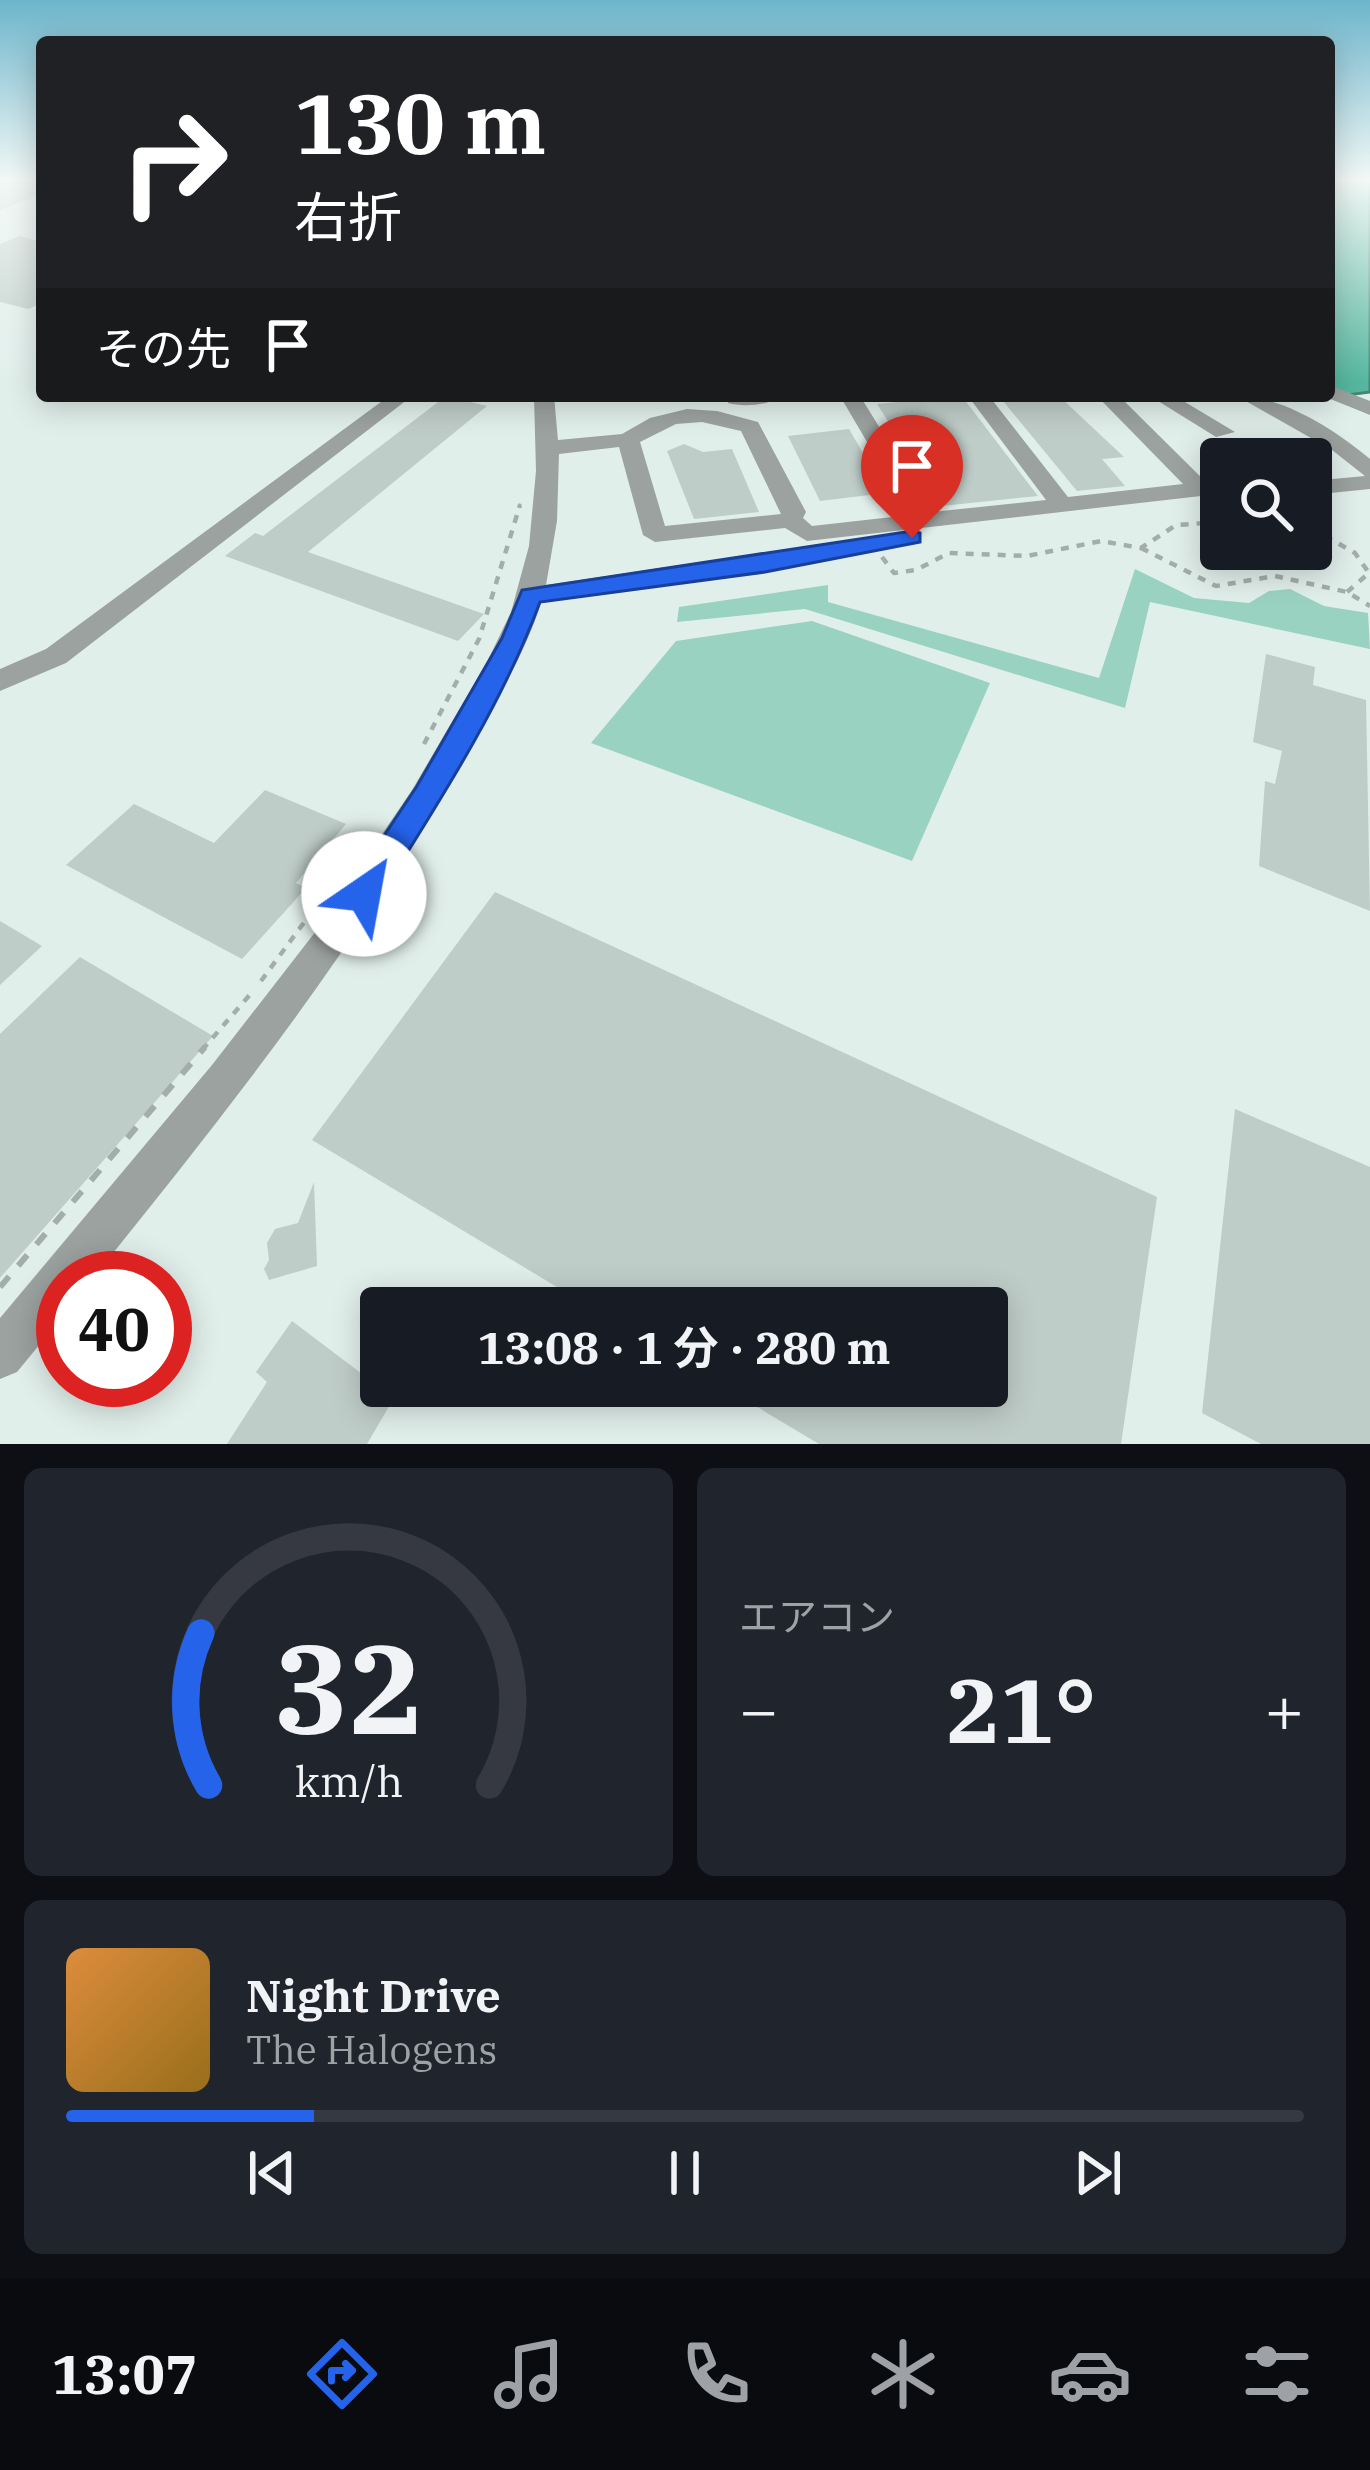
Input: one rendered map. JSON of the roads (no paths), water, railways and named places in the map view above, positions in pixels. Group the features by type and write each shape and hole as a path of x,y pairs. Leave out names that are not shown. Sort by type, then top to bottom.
{"street":[{"path":"1335,394 1370,409"},
{"path":"0,681 56,656 394,402"},
{"path":"85,1251 200,1113 342,927 428,795 514,638 530,596 545,520 549,448 545,402"},
{"path":"854,402 925,520"},
{"path":"983,402 1062,505"},
{"path":"1169,402 1224,432"},
{"path":"1258,402 1340,445 1370,470"},
{"path":"549,448 628,440 647,425 680,413 734,405 794,512 790,520"},
{"path":"628,440 655,535 790,520 807,534 1201,489 1118,407"},
{"path":"1118,407 1194,416"},
{"path":"1332,486 1370,482"},
{"path":"530,596 872,544 1200,502"},
{"path":"0,1355 36,1311"}]}
